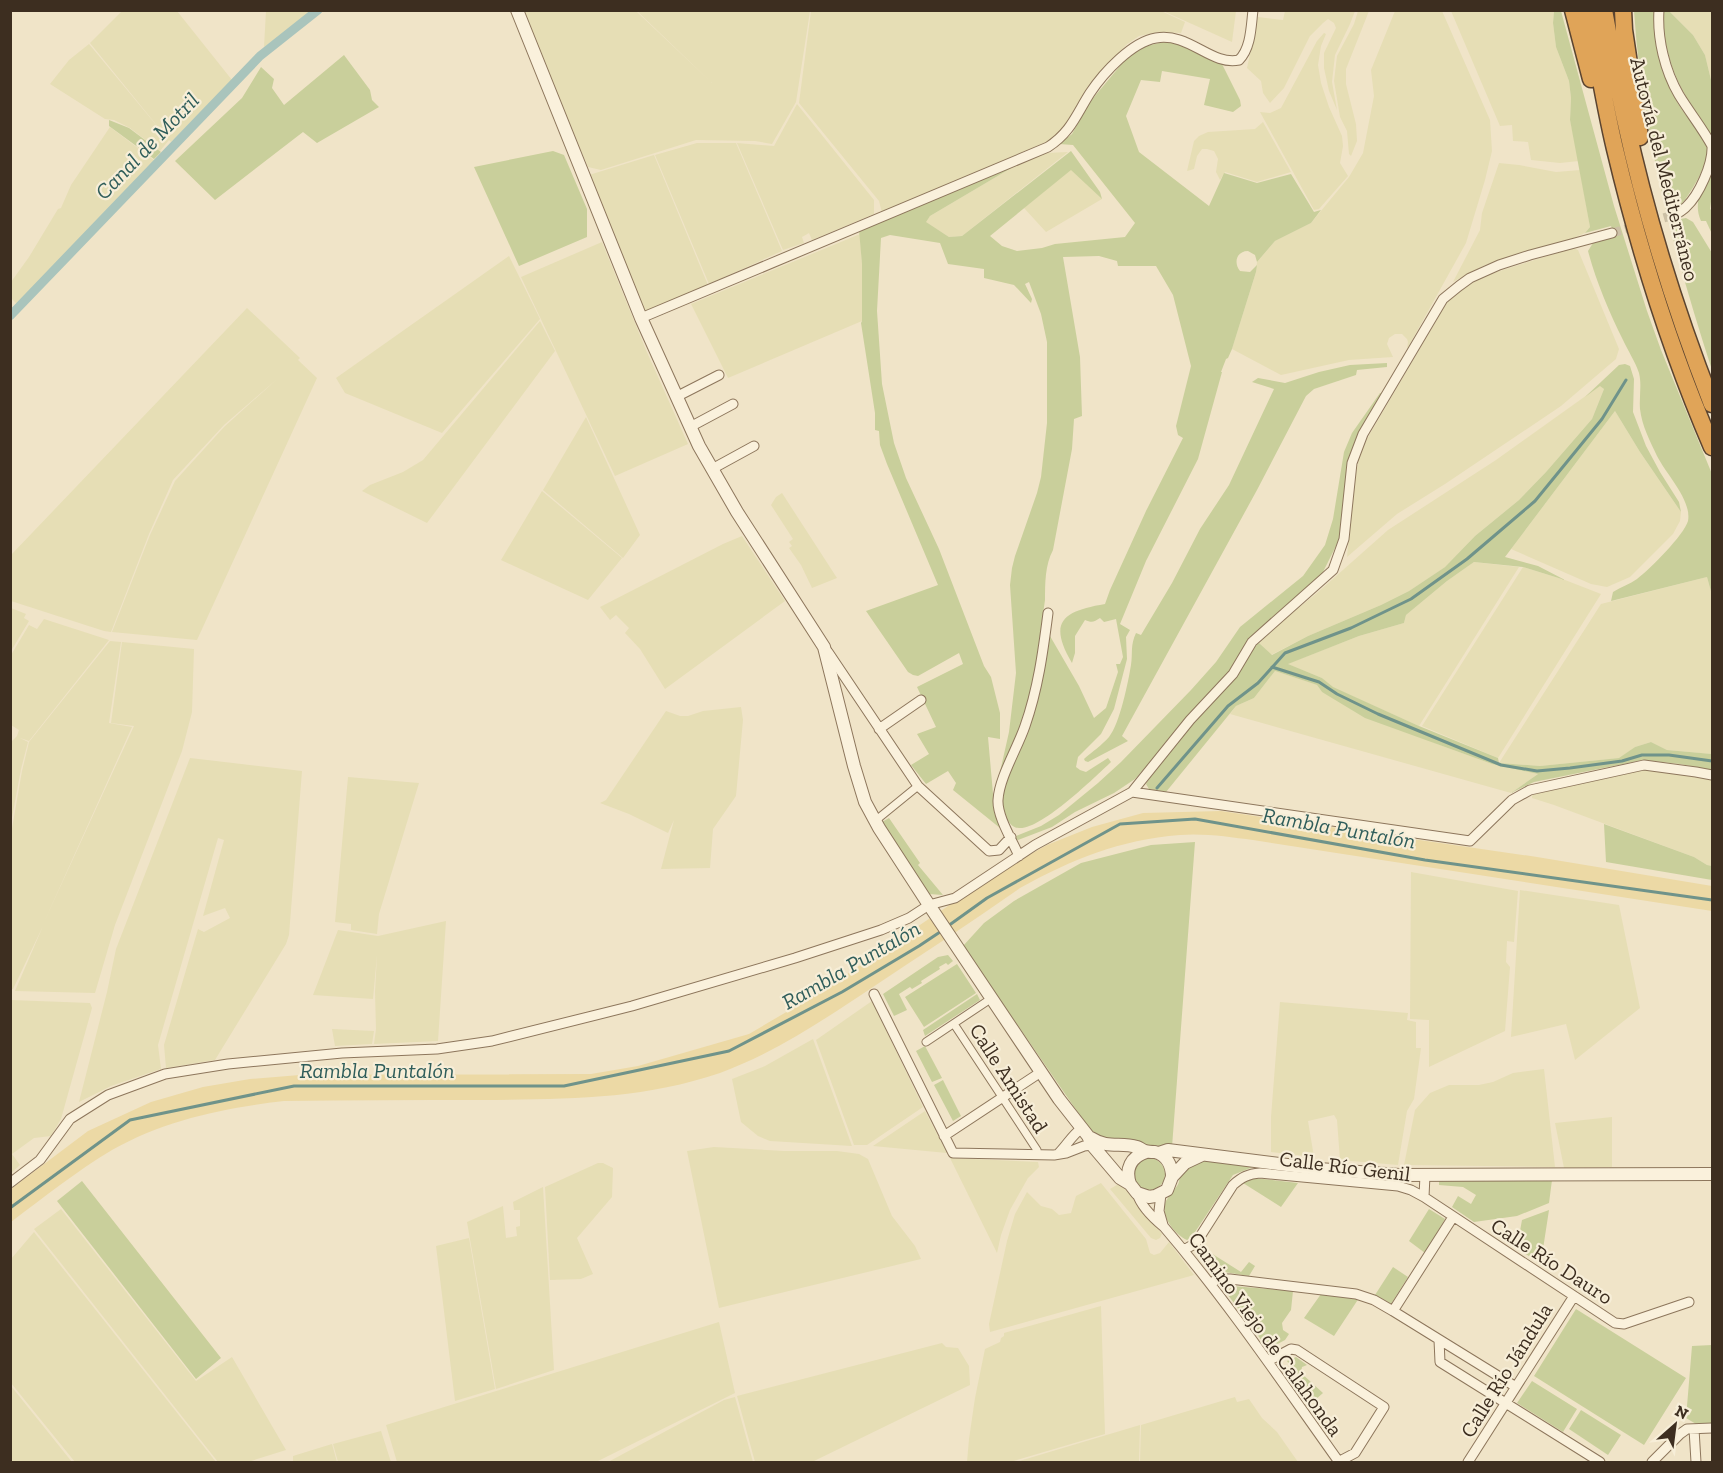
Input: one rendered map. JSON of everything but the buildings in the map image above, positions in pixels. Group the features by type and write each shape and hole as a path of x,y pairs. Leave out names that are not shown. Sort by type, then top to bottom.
{"highway":[{"path":"1573,10 1599,111 1614,147"},
{"name":"Autovía del Mediterráneo","path":"1588,10 1614,147 1638,237 1658,302 1713,447"},
{"name":"Autovía del Mediterráneo","path":"1604,10 1625,120 1655,237 1682,324 1713,404"},
{"path":"1623,10 1637,120 1656,213 1655,237"}],"street":[{"path":"516,10 641,318 690,427 737,512 824,647 918,786 989,851 999,850 1011,837"},
{"path":"641,318 1048,147 1069,129 1092,90 1122,55 1140,43 1157,37 1178,38 1225,61 1239,60 1247,49 1253,10"},
{"path":"1659,10 1661,43 1670,74 1678,93 1712,146 1707,173 1686,208 1674,215"},
{"path":"10,1183 40,1160 70,1119 108,1095 165,1074 228,1064 342,1053 437,1049 492,1041 632,1006 795,958 882,930 955,898 1019,856 1132,792 1190,720 1233,674 1252,642 1333,570 1344,539 1352,463 1357,448 1363,434 1443,299 1470,278 1499,265 1612,233"},
{"path":"676,397 719,375"},
{"path":"690,427 733,404"},
{"path":"712,469 754,446"},
{"path":"1019,856 1001,815 998,800 1037,689 1048,613"},
{"path":"824,647 865,802 954,944 1041,1072 1087,1136 1120,1178 1133,1189 1149,1197 1161,1194 1170,1184 1172,1177 1170,1163 1165,1157 1136,1147 1105,1145 1087,1136 1073,1134 1056,1155"},
{"path":"879,729 921,700"},
{"path":"1132,792 1470,841 1512,800 1530,790 1644,765 1713,775"},
{"path":"875,821 918,786"},
{"path":"874,994 953,1153 1066,1154 1084,1146 1087,1136"},
{"path":"926,1042 986,1002"},
{"name":"Calle Amistad","path":"954,1024 1037,1150"},
{"path":"944,1136 1041,1072"},
{"path":"1133,1189 1128,1178 1130,1164 1134,1158 1168,1150 1260,1168 1366,1173 1425,1175 1713,1174"},
{"path":"1172,1177 1185,1163 1202,1155"},
{"name":"Calle Río Genil","path":"1184,1250 1196,1243 1233,1185 1260,1168 1398,1186 1424,1197"},
{"path":"1424,1197 1425,1175"},
{"name":"Camino Viejo de Calahonda","path":"1133,1189 1140,1202 1211,1283 1338,1462"},
{"name":"Camino Viejo de Calahonda","path":"1161,1194 1159,1211 1164,1227"},
{"name":"Calle Río Dauro","path":"1424,1197 1615,1323 1624,1324 1689,1302"},
{"path":"1393,1311 1453,1217"},
{"path":"1211,1283 1218,1279 1230,1279 1356,1294 1374,1300 1516,1387"},
{"name":"Calle Río Jándula","path":"1468,1462 1574,1296"},
{"path":"1439,1340 1440,1362 1597,1462"},
{"path":"1268,1361 1291,1349 1297,1350 1384,1407 1354,1453 1338,1462"},
{"path":"1652,1462 1687,1430 1713,1428"},
{"path":"1694,1429 1696,1462"}],"shaded area":[{"path":"123,10 177,11 232,80 160,151 130,128 114,120 105,119 50,84 69,60 89,44 167,138 90,43"},
{"path":"266,10 314,11 264,47"},
{"path":"1159,10 1185,22 1181,33 1159,32 1139,36 1126,45 1104,70 1070,121 1053,139 882,213 879,201 799,103 811,11"},
{"path":"522,11 636,11 712,83 637,11 810,11 796,102 772,144 755,141 696,140 601,170 588,167"},
{"path":"1163,11 1236,11 1232,42"},
{"path":"1285,11 1355,11 1335,55 1332,82 1337,110 1329,91 1324,68 1324,53 1336,28 1334,23 1328,19 1310,36 1284,88 1270,103 1263,93 1261,81 1247,68 1258,17 1283,20"},
{"path":"1358,11 1369,11 1346,69 1346,84 1356,124 1357,141 1351,156 1347,131 1340,117 1334,81 1337,56 1354,24"},
{"path":"1395,11 1442,11 1490,120 1492,151 1466,243 1407,349 1407,339 1402,334 1395,334 1389,338 1387,344 1393,357 1349,360 1281,375 1232,349 1256,272 1257,262 1275,241 1311,223 1349,177 1363,153 1374,96 1371,70"},
{"path":"1451,11 1554,11 1556,47 1569,81 1570,120 1579,161 1560,163 1531,160 1528,142 1513,141 1512,125 1500,126"},
{"path":"1669,11 1712,11 1712,84 1705,55 1693,35"},
{"path":"1324,33 1326,34 1321,46 1318,65 1321,83 1342,136 1340,163 1348,176 1319,209 1314,210 1260,112 1270,113 1281,108 1317,41"},
{"path":"797,104 874,200 874,214 812,240 809,233 802,237 804,243 783,250 737,143 774,146"},
{"path":"1263,122 1291,172 1257,182 1225,172 1220,180 1216,172 1218,159 1214,151 1207,149 1202,149 1197,156 1194,169 1187,171 1194,141 1199,136 1208,132 1255,129"},
{"path":"110,127 155,161 18,305 11,298 11,282 58,209 61,208 71,185"},
{"path":"697,143 736,143 782,251 709,284 655,155"},
{"path":"1068,152 962,236 949,237 925,222 930,216 1023,161 1046,153"},
{"path":"654,155 708,285 645,312 589,175"},
{"path":"1499,163 1556,172 1580,170 1590,227 1585,233 1569,240 1485,265 1453,282 1480,230 1482,213"},
{"path":"1071,169 1102,199 1046,232 1024,208"},
{"path":"860,234 862,321 728,378 691,304"},
{"path":"602,242 646,350 688,444 615,476 521,277"},
{"path":"1573,248 1578,250 1619,349 1616,359 1561,406 1397,514 1347,557 1353,488 1361,449 1449,299 1460,289 1490,274"},
{"path":"509,256 540,319 442,433 345,393 336,378"},
{"path":"247,308 300,358 298,360 317,378 197,640 112,632 150,535 175,481 224,427 276,380 224,425 173,480 149,534 111,632 11,601 11,555"},
{"path":"540,321 555,351 427,523 362,491 423,460"},
{"path":"1601,385 1604,389 1592,419 1519,500 1475,536 1445,567 1409,591 1271,655 1259,643 1265,635 1317,593 1388,530 1496,460"},
{"path":"1615,411 1681,512 1680,521 1673,534 1630,577 1607,587 1591,584 1511,549"},
{"path":"586,417 640,535 623,558 543,490"},
{"path":"542,491 622,558 588,600 501,560"},
{"path":"782,493 837,578 812,588 801,565 789,548 792,546 789,542 793,539 771,505"},
{"path":"742,536 785,601 665,689 640,649 625,633 629,628 616,615 610,620 600,607"},
{"path":"1474,562 1519,567 1419,726 1332,687 1322,678 1287,664 1359,636 1404,623 1406,615"},
{"path":"1523,567 1601,594 1498,758 1422,726"},
{"path":"1707,577 1712,595 1712,754 1667,750 1651,742 1635,747 1620,758 1540,766 1499,763 1601,604"},
{"path":"11,608 26,614 24,618 29,621 11,651"},
{"path":"44,619 109,640 29,741 20,738 28,742 11,823 11,742 19,730 11,725 11,655 29,625 37,629"},
{"path":"110,641 121,642 109,723 132,727 45,920 134,726 111,723 122,642 194,649 192,712 182,751 115,925 95,993 15,991 43,926 11,989 11,834 29,742"},
{"path":"1275,671 1317,685 1322,692 1437,744 1492,764 1538,774 1511,793 1230,714 1236,706 1254,698"},
{"path":"741,707 743,720 736,796 713,829 710,868 661,869 674,820 668,833 600,803 606,800 666,711 688,716 703,711"},
{"path":"190,758 302,771 289,935 286,944 215,1060 166,1068 164,1045 198,929 204,932 230,918 225,908 203,916 224,840 218,838 158,1045 161,1069 111,1086 79,1102 116,949"},
{"path":"1632,770 1651,770 1712,780 1712,866 1694,857 1532,798 1532,795"},
{"path":"348,777 419,783 379,914 377,934 351,930 351,924 335,922"},
{"path":"1411,872 1518,891 1514,942 1507,941 1506,962 1510,967 1505,1031 1429,1067 1429,1020 1410,1019"},
{"path":"1520,890 1619,905 1640,1008 1575,1060 1566,1024 1511,1037"},
{"path":"446,921 438,1041 374,1044 377,955 373,999 313,995 338,930 378,936"},
{"path":"11,1000 90,1003 92,1008 61,1119 51,1136 34,1138 12,1154 20,1165 11,1173"},
{"path":"872,1001 923,1107 867,1145 854,1145 816,1040"},
{"path":"1280,1002 1408,1013 1407,1020 1416,1022 1416,1048 1421,1048 1414,1099 1407,1111 1398,1165 1340,1160 1337,1120 1334,1115 1308,1121 1314,1157 1271,1152 1271,1117"},
{"path":"332,1029 374,1031 372,1044 335,1046"},
{"path":"813,1039 852,1146 770,1141 758,1136 741,1122 732,1079 765,1066"},
{"path":"1544,1069 1555,1167 1404,1165 1415,1110 1430,1093 1449,1085 1479,1085 1493,1082 1513,1073"},
{"path":"925,1111 947,1153 873,1146"},
{"path":"1612,1117 1612,1167 1564,1168 1555,1123"},
{"path":"714,1147 837,1151 859,1154 868,1159 892,1216 915,1246 921,1259 719,1308 687,1151"},
{"path":"950,1158 1038,1162 1039,1167 1028,1178 1010,1210 997,1253"},
{"path":"598,1163 613,1168 612,1197 577,1238 593,1274 581,1279 550,1280 545,1187"},
{"path":"1101,1183 1146,1239 1150,1253 1154,1255 1160,1253 1169,1242 1194,1275 990,1332 989,1324 1007,1241 1015,1214 1027,1192 1041,1206 1052,1209 1059,1215 1071,1213 1076,1196"},
{"path":"1120,1183 1162,1234 1160,1238 1156,1240 1151,1238 1110,1189"},
{"path":"543,1187 554,1370 496,1389 467,1222 503,1206 506,1238 517,1236 516,1227 520,1226 520,1210 514,1210 513,1202"},
{"path":"61,1209 196,1381 232,1357 286,1450 248,1462 218,1462 34,1229"},
{"path":"34,1232 216,1462 75,1462 11,1383 11,1259"},
{"path":"469,1238 495,1389 455,1401 436,1246"},
{"path":"1101,1306 1105,1434 1010,1462 967,1462 975,1398 985,1349 1000,1342 1004,1333"},
{"path":"719,1322 735,1393 596,1462 397,1462 386,1425"},
{"path":"942,1343 946,1347 958,1348 969,1366 970,1385 812,1462 755,1462 737,1396"},
{"path":"11,1386 72,1462 11,1462"},
{"path":"735,1397 753,1462 608,1462 724,1400"},
{"path":"1235,1397 1237,1402 1249,1399 1262,1418 1277,1432 1298,1462 1140,1462 1141,1425"},
{"path":"1140,1425 1139,1462 1016,1462"},
{"path":"381,1431 391,1462 338,1462 333,1444"},
{"path":"332,1444 337,1462 293,1462 293,1456"}],"green space":[{"path":"1554,11 1561,11 1614,206 1647,311 1712,474 1712,595 1707,577 1611,601 1613,592 1637,579 1674,543 1688,521 1688,513 1682,496 1657,456 1647,433 1640,409 1639,373 1608,307 1588,251 1593,243 1615,236 1611,226 1585,233 1590,227 1570,120 1569,81 1556,47"},
{"path":"1634,11 1655,11 1656,45 1666,79 1679,106 1703,139 1708,151 1703,169 1691,191 1683,202 1673,209 1675,220 1686,218 1693,222 1712,253 1712,370 1685,282 1652,147 1638,57"},
{"path":"1663,11 1669,11 1693,35 1705,55 1712,84 1712,138 1674,72 1665,42"},
{"path":"1168,41 1183,44 1222,64 1241,106 1233,112 1204,105 1210,79 1162,71 1160,82 1141,80 1126,116 1139,152 1209,206 1224,173 1257,183 1291,174 1314,212 1321,210 1311,223 1275,241 1257,262 1255,255 1248,251 1244,251 1237,258 1240,271 1250,272 1257,265 1256,272 1232,349 1221,372 1198,459 1146,561 1120,624 1130,630 1126,637 1127,659 1114,709 1101,734 1078,757 1076,767 1086,772 1108,758 1111,762 1054,812 1029,826 1017,828 1010,824 1002,808 1002,799 1011,767 1040,688 1049,637 1079,686 1094,718 1106,708 1118,672 1116,664 1120,664 1123,657 1116,619 1104,622 1100,618 1093,622 1085,620 1075,636 1075,653 1072,663 1061,637 1061,628 1064,620 1079,610 1105,604 1146,511 1183,438 1178,435 1176,426 1191,366 1173,295 1156,266 1118,266 1117,261 1099,256 1063,257 1080,357 1082,416 1074,419 1072,449 1053,550 1047,568 1045,600 1031,699 999,782 1009,732 1016,673 1010,585 1012,568 1041,477 1047,423 1047,342 1041,314 1029,282 1025,284 1032,299 1031,303 1014,285 984,278 984,269 948,264 940,243 890,235 881,238 877,311 882,384 894,443 906,478 939,549 984,666 991,677 1000,713 1000,739 988,737 994,805 1002,826 1000,828 953,790 956,783 948,771 926,784 911,765 929,754 917,734 936,727 917,687 963,664 959,653 918,676 913,675 908,672 866,611 938,585 887,464 880,445 879,431 875,430 875,413 861,323 862,264 859,230 1023,161 930,216 926,222 949,237 962,236 1071,151 1100,192 1102,199 1071,170 990,236 1002,246 1017,251 1055,244 1125,237 1135,223 1073,145 1059,144 1072,134 1089,103 1130,54 1146,46"},
{"path":"344,55 370,90 372,100 379,107 317,143 303,132 215,200 175,161 242,98 261,67 274,79 272,88 284,105"},
{"path":"109,120 129,128 161,152 154,159 109,126"},
{"path":"553,151 564,155 587,209 587,237 519,266 474,167"},
{"path":"1712,166 1710,209 1712,211 1712,234 1706,221 1701,221 1698,200"},
{"path":"1387,363 1387,367 1357,370 1356,375 1314,389 1306,396 1122,736 1128,741 1088,762 1085,761 1084,759 1109,737 1117,722 1128,682 1132,645 1136,633 1141,635 1200,529 1229,485 1274,389 1252,382 1258,378 1285,383 1350,365"},
{"path":"1619,365 1630,366 1634,379 1633,412 1646,446 1679,502 1681,512 1615,411 1505,557 1538,566 1565,580 1523,567 1474,562 1406,615 1404,623 1359,636 1288,664 1322,678 1333,687 1419,726 1498,758 1499,763 1540,766 1619,758 1635,747 1651,742 1667,750 1712,754 1712,770 1643,760 1534,782 1511,793 1538,774 1492,764 1365,718 1322,692 1317,685 1275,671 1254,698 1236,706 1166,792 1149,789 1146,784 1153,772 1253,647 1259,643 1272,655 1308,636 1409,591 1445,567 1475,536 1519,500 1546,472 1592,419 1604,389 1600,386 1585,397"},
{"path":"1380,393 1385,393 1355,441 1349,458 1340,538 1320,578 1235,664 1214,690 1190,713 1135,779 1052,827 1016,839 1016,836 1041,826 1059,815 1121,762 1216,662 1240,627 1303,576 1325,545 1333,519 1344,452 1352,433"},
{"path":"889,818 920,863 918,865 943,895 929,894 882,822"},
{"path":"1604,824 1694,857 1712,866 1712,880 1606,862"},
{"path":"1195,842 1172,1147 1104,1141 1090,1130 963,946 984,923 1014,901 1081,863 1151,845"},
{"path":"948,955 953,961 948,965 946,963 939,967 940,969 921,981 922,983 899,994 907,1010 894,1016 883,994 938,957"},
{"path":"957,964 976,993 924,1027 905,997"},
{"path":"977,994 980,1000 925,1036 923,1030"},
{"path":"925,1046 942,1078 932,1082 916,1051"},
{"path":"943,1080 961,1116 953,1121 934,1085"},
{"path":"1149,1158 1161,1162 1165,1174 1161,1186 1149,1190 1137,1186 1133,1174 1137,1162"},
{"path":"1202,1159 1253,1167 1233,1175 1191,1238 1187,1240 1169,1224 1165,1213 1166,1201 1178,1184 1182,1172"},
{"path":"1254,1178 1298,1183 1281,1207 1243,1183"},
{"path":"1439,1180 1552,1180 1549,1203 1517,1216 1474,1222 1452,1207 1458,1196 1471,1204 1476,1195 1463,1187 1439,1185"},
{"path":"82,1181 221,1358 196,1379 57,1201"},
{"path":"1429,1209 1445,1219 1425,1253 1409,1241"},
{"path":"1549,1210 1541,1262 1538,1263 1513,1246 1522,1220"},
{"path":"1203,1248 1241,1272 1249,1262 1255,1266 1249,1276 1212,1270 1198,1255"},
{"path":"1393,1267 1408,1277 1391,1304 1375,1295"},
{"path":"1232,1286 1293,1291 1291,1310 1282,1323 1283,1330 1289,1334 1285,1340 1268,1349 1228,1295"},
{"path":"1321,1294 1359,1298 1334,1336 1304,1318"},
{"path":"1576,1309 1686,1378 1644,1445 1534,1376"},
{"path":"1712,1345 1712,1424 1696,1424 1686,1418 1692,1346"},
{"path":"1296,1357 1307,1365 1302,1367 1301,1373 1323,1393 1315,1400 1287,1361"},
{"path":"1532,1381 1577,1409 1563,1432 1517,1403"},
{"path":"1581,1410 1621,1435 1608,1455 1569,1429"}],"sand":[{"path":"1221,811 1537,857 1712,886 1712,911 1235,838 1189,835 1137,841 1097,852 1020,888 818,1023 761,1055 720,1073 661,1088 603,1096 514,1100 284,1101 239,1107 174,1123 112,1150 73,1175 11,1222 11,1189 88,1131 151,1102 203,1087 250,1079 300,1075 591,1074 638,1066 749,1034 822,991 951,904 1047,845 1092,827 1143,813"}],"waterway":[{"name":"Canal de Motril","path":"10,316 260,56 318,10"},
{"path":"1157,788 1228,706 1258,683 1285,653 1351,628 1411,599 1467,559 1535,501 1602,419 1626,380"},
{"path":"1272,667 1319,682 1337,694 1378,714 1501,765 1537,771 1622,761 1642,755 1669,755 1712,761"},
{"name":"Rambla Puntalón","path":"948,926 987,898 1120,824 1195,819 1425,860 1712,900"},
{"name":"Rambla Puntalón","path":"10,1208 130,1120 294,1086 564,1086 729,1051 842,992 943,930"}],"tunnel":[{"path":"1612,233 1674,215"}]}
